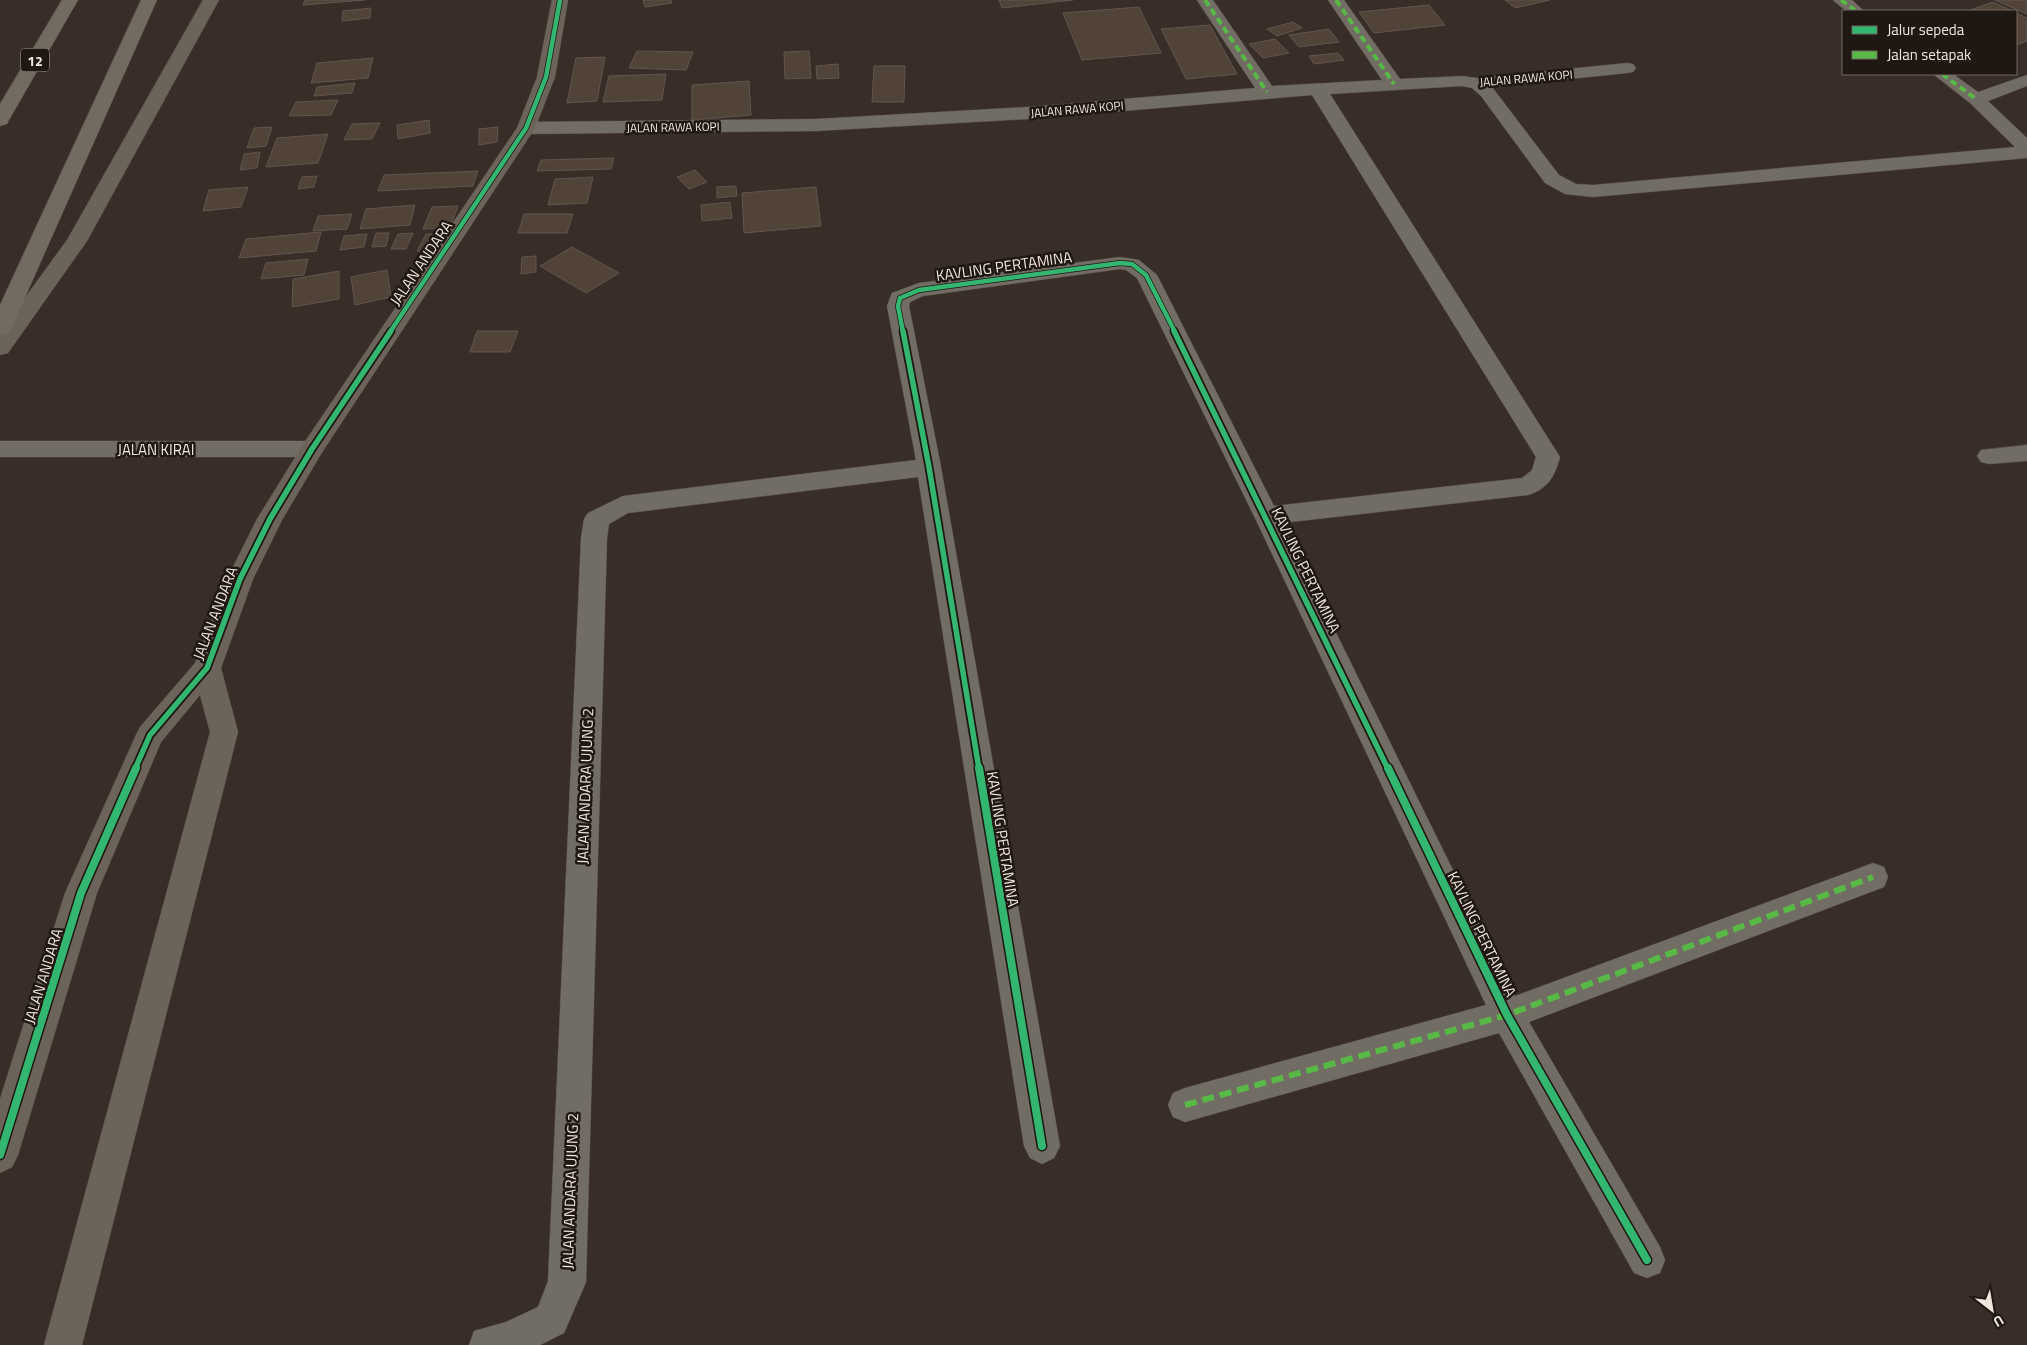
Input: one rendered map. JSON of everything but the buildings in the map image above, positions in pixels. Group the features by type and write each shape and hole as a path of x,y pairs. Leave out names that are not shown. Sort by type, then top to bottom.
{"highway":[{"name":"12","path":"0,120 70,0"},
{"path":"0,329 149,0"}],"street":[{"path":"0,348 77,241 210,0"},
{"name":"JALAN ANDARA","path":"0,1155 82,893 150,735 207,668 240,579 270,518 312,449 526,128 546,78 560,0"},
{"path":"1205,0 1267,92"},
{"path":"1336,0 1394,84"},
{"path":"1841,0 1855,10"},
{"name":"JALAN RAWA KOPI","path":"526,128 816,125 1028,113 1267,92 1321,96 1394,84 1462,81 1477,83 1627,68"},
{"path":"1943,75 1976,98 2027,148"},
{"path":"1976,98 2027,80"},
{"path":"1477,83 1487,92 1552,179 1572,190 1593,191 2027,152"},
{"name":"KAVLING PERTAMINA","path":"1266,516 1528,486 1543,474 1548,457 1321,96"},
{"name":"KAVLING PERTAMINA","path":"1042,1146 929,467 898,306 900,298 919,290 1120,263 1132,264 1146,274 1266,516 1507,1015 1647,1260"},
{"name":"JALAN KIRAI","path":"0,449 312,449"},
{"path":"1988,456 2027,453"},
{"name":"JALAN ANDARA UJUNG 2","path":"488,1345 509,1340 551,1320 567,1282 594,538 597,519 623,506 929,467"},
{"name":"JALAN ANDARA","path":"64,1345 224,732 207,668"},
{"path":"1185,1105 1507,1015 1873,877"}],"marked path":[{"path":"1205,0 1267,92"},
{"path":"1336,0 1394,84"},
{"path":"1841,0 1855,10"},
{"path":"1943,75 1976,99"},
{"path":"1185,1105 1507,1015 1873,877"}],"cycle path":[{"path":"0,1155 81,893 150,735 207,668 240,579 270,519 312,449 526,128 546,77 560,0"},
{"path":"1042,1146 929,467 898,306 900,298 919,290 1120,263 1132,264 1146,275 1266,516 1507,1015 1647,1260"}]}
